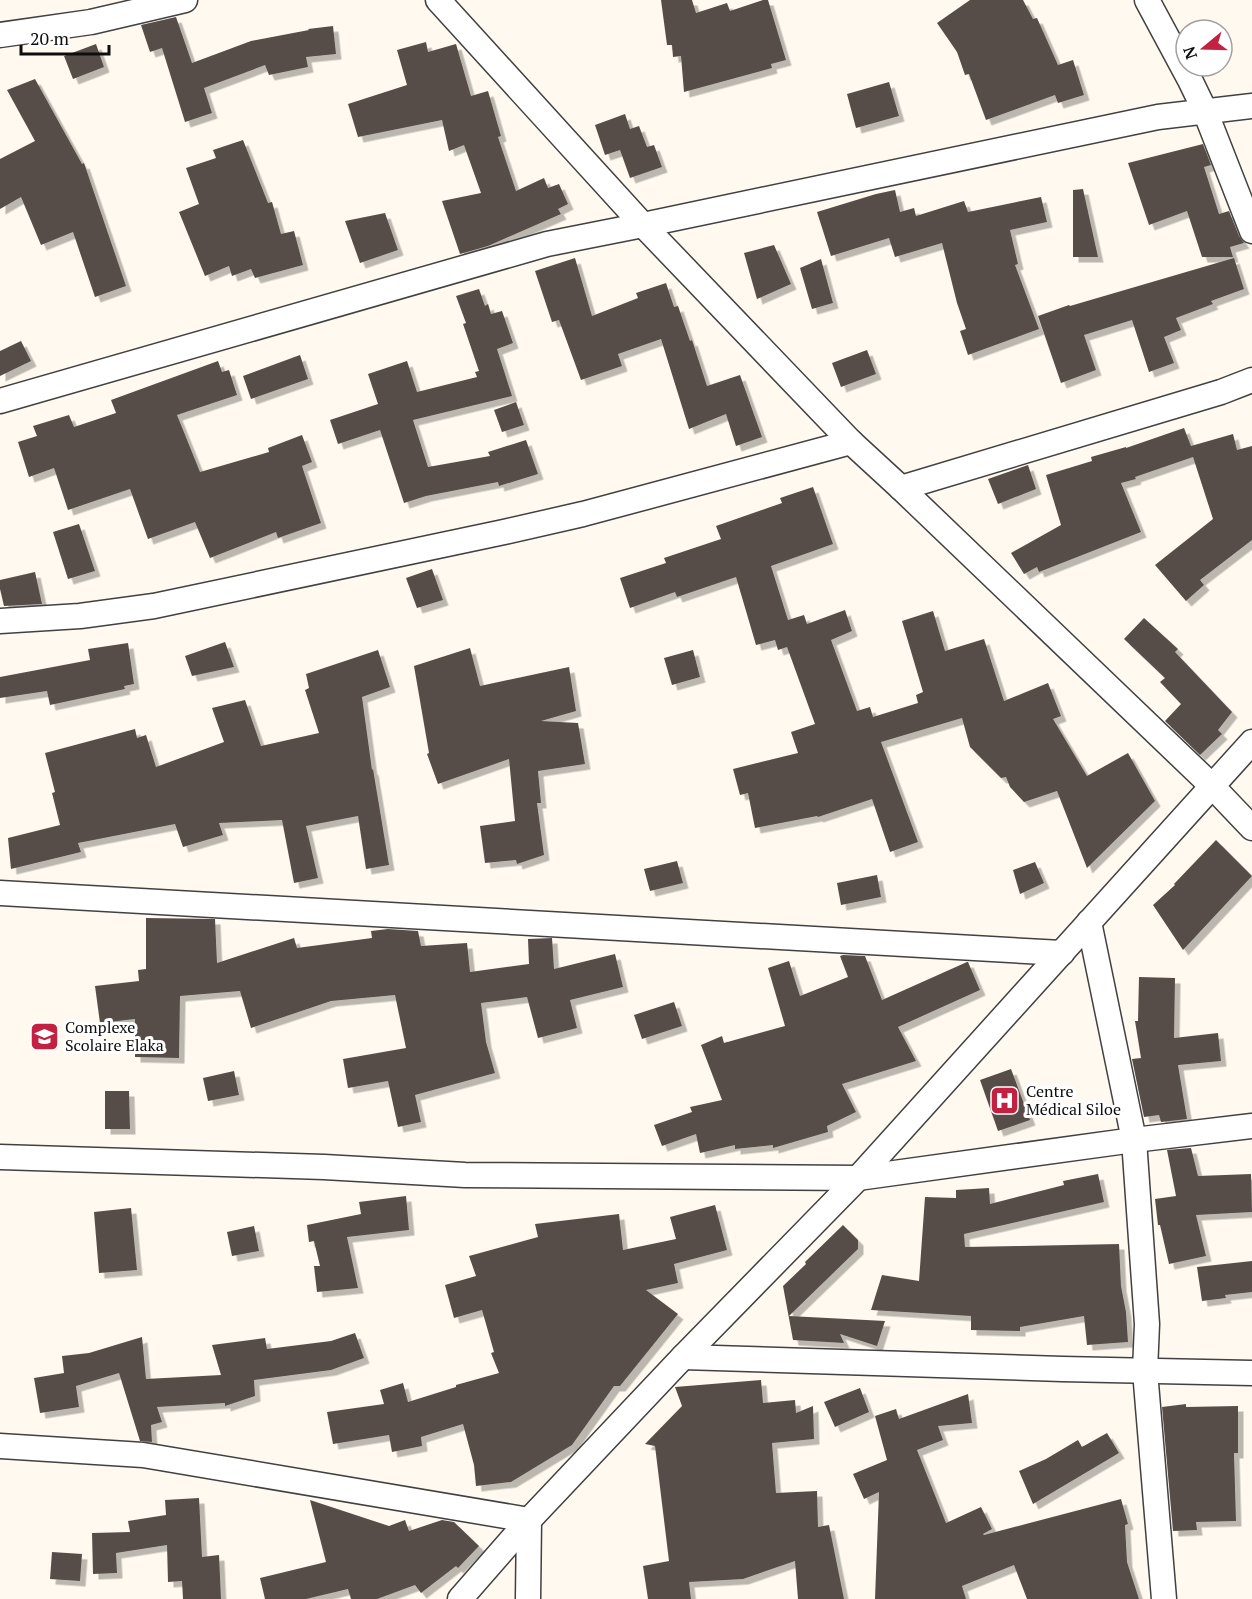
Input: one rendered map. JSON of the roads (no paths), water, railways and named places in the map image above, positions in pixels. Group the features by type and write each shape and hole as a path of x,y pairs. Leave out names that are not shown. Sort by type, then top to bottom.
{"street":[{"path":"0,35 91,22 185,0"},
{"path":"438,0 643,225 851,442 1250,823"},
{"path":"1147,0 1205,111 1252,231"},
{"path":"0,401 547,244 1158,117 1252,106"},
{"path":"901,488 1221,392 1252,380"},
{"path":"0,621 80,616 154,606 583,514 851,442"},
{"path":"460,1599 529,1520 683,1357 858,1178 1252,742"},
{"path":"0,892 1062,953"},
{"path":"1089,922 1134,1140 1147,1323 1145,1371 1164,1599"},
{"path":"0,1157 324,1167 465,1175 858,1178 1252,1126"},
{"path":"683,1357 1252,1373"},
{"path":"0,1446 143,1455 529,1520"},
{"path":"528,1599 529,1520"}],"place":[{"name":"Complexe Scolaire Elaka","path":"44,1036"},
{"name":"Centre Médical Siloe","path":"1005,1100"}]}
